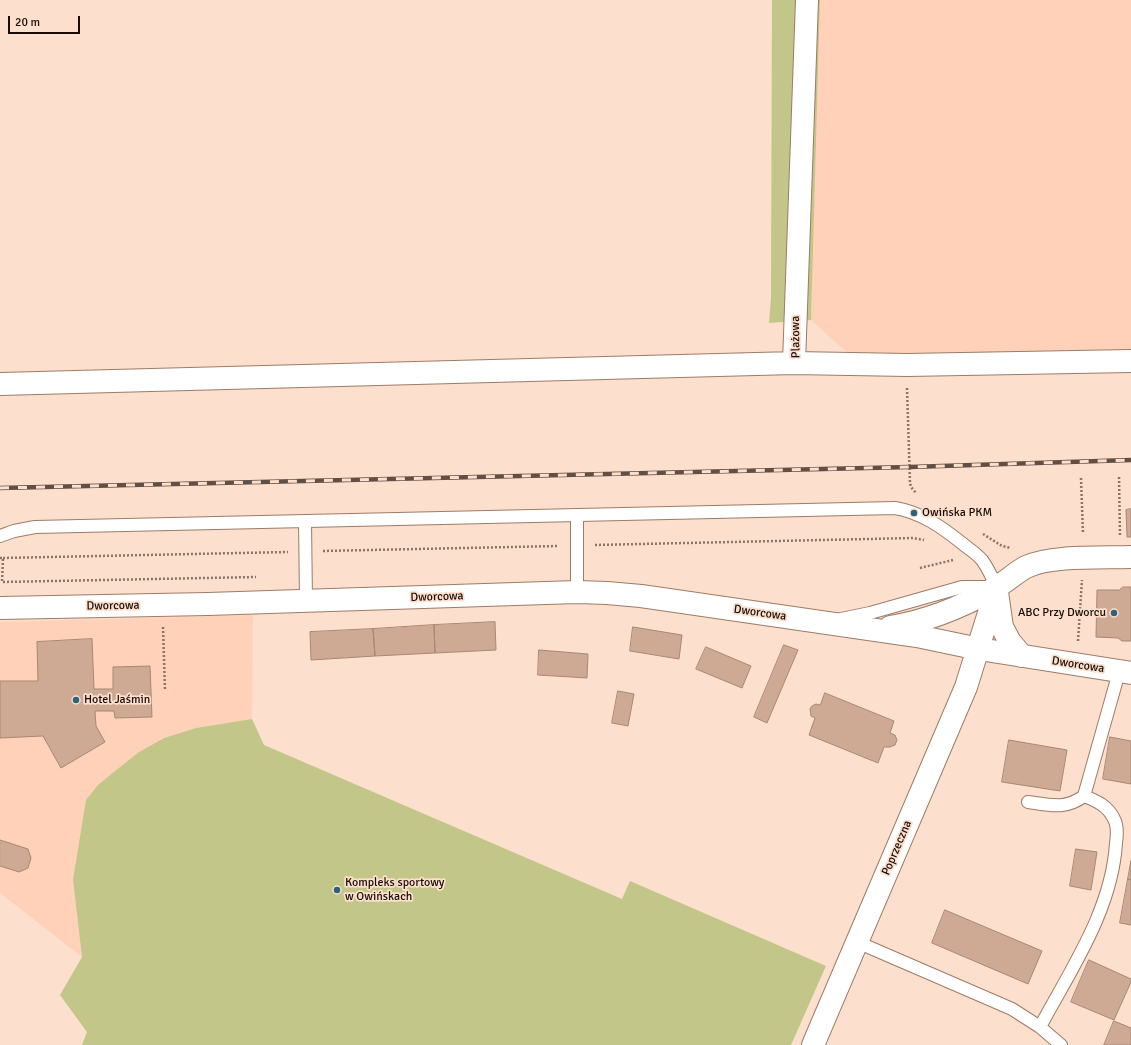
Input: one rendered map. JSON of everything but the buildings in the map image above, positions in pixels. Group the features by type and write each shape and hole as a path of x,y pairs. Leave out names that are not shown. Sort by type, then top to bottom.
{"street":[{"name":"Plażowa","path":"807,0 794,363 907,365 1131,361"},
{"path":"0,384 794,363"},
{"name":"Dworcowa","path":"871,630 907,624 936,616 996,587 1026,567 1039,563 1084,558 1131,557"},
{"path":"979,649 996,587"},
{"path":"996,587 1002,627 1010,642 1022,656"},
{"name":"Dworcowa","path":"0,608 163,605 577,592 607,593 641,596 916,636 979,649 1125,673"},
{"name":"Poprzeczna","path":"812,1045 966,687 979,649"}],"lane":[{"path":"0,536 14,531 35,527 886,508 904,509 939,527 981,559 996,587 962,587 870,613 823,622"},
{"path":"577,515 577,592"},
{"path":"305,521 306,601"},
{"path":"1028,802 1064,806 1075,803 1084,796 1125,673"},
{"path":"1040,1027 1098,916 1108,890 1116,854 1116,821 1103,805 1084,796"},
{"path":"857,942 1012,1009 1040,1027 1061,1045"}],"path":[{"path":"907,365 910,483 913,491 918,494"},
{"path":"1119,477 1120,536"},
{"path":"3,558 912,538 928,542"},
{"path":"920,568 952,560 956,557"},
{"path":"1076,665 1084,558"},
{"path":"162,579 165,690"}],"shaded area":[{"path":"820,0 1131,0 1131,352 852,357 811,320"},
{"path":"253,615 252,719 196,728 164,738 139,752 98,785 73,880 82,957 0,893 0,622"}],"green space":[{"path":"772,0 820,0 811,320 769,323 771,297"},
{"name":"Kompleks sportowy w Owińskach","path":"252,719 264,745 622,899 630,881 826,966 791,1045 82,1045 87,1032 60,995 82,957 73,880 86,800 98,785 115,771 139,752 164,738 196,728"}],"railway":[{"path":"0,488 910,467 1131,460"}],"place":[{"name":"Owińska PKM","path":"914,513"},
{"name":"ABC Przy Dworcu","path":"1114,613"},
{"name":"Hotel Jaśmin","path":"76,700"},
{"name":"Kompleks sportowy w Owińskach","path":"337,890"}]}
